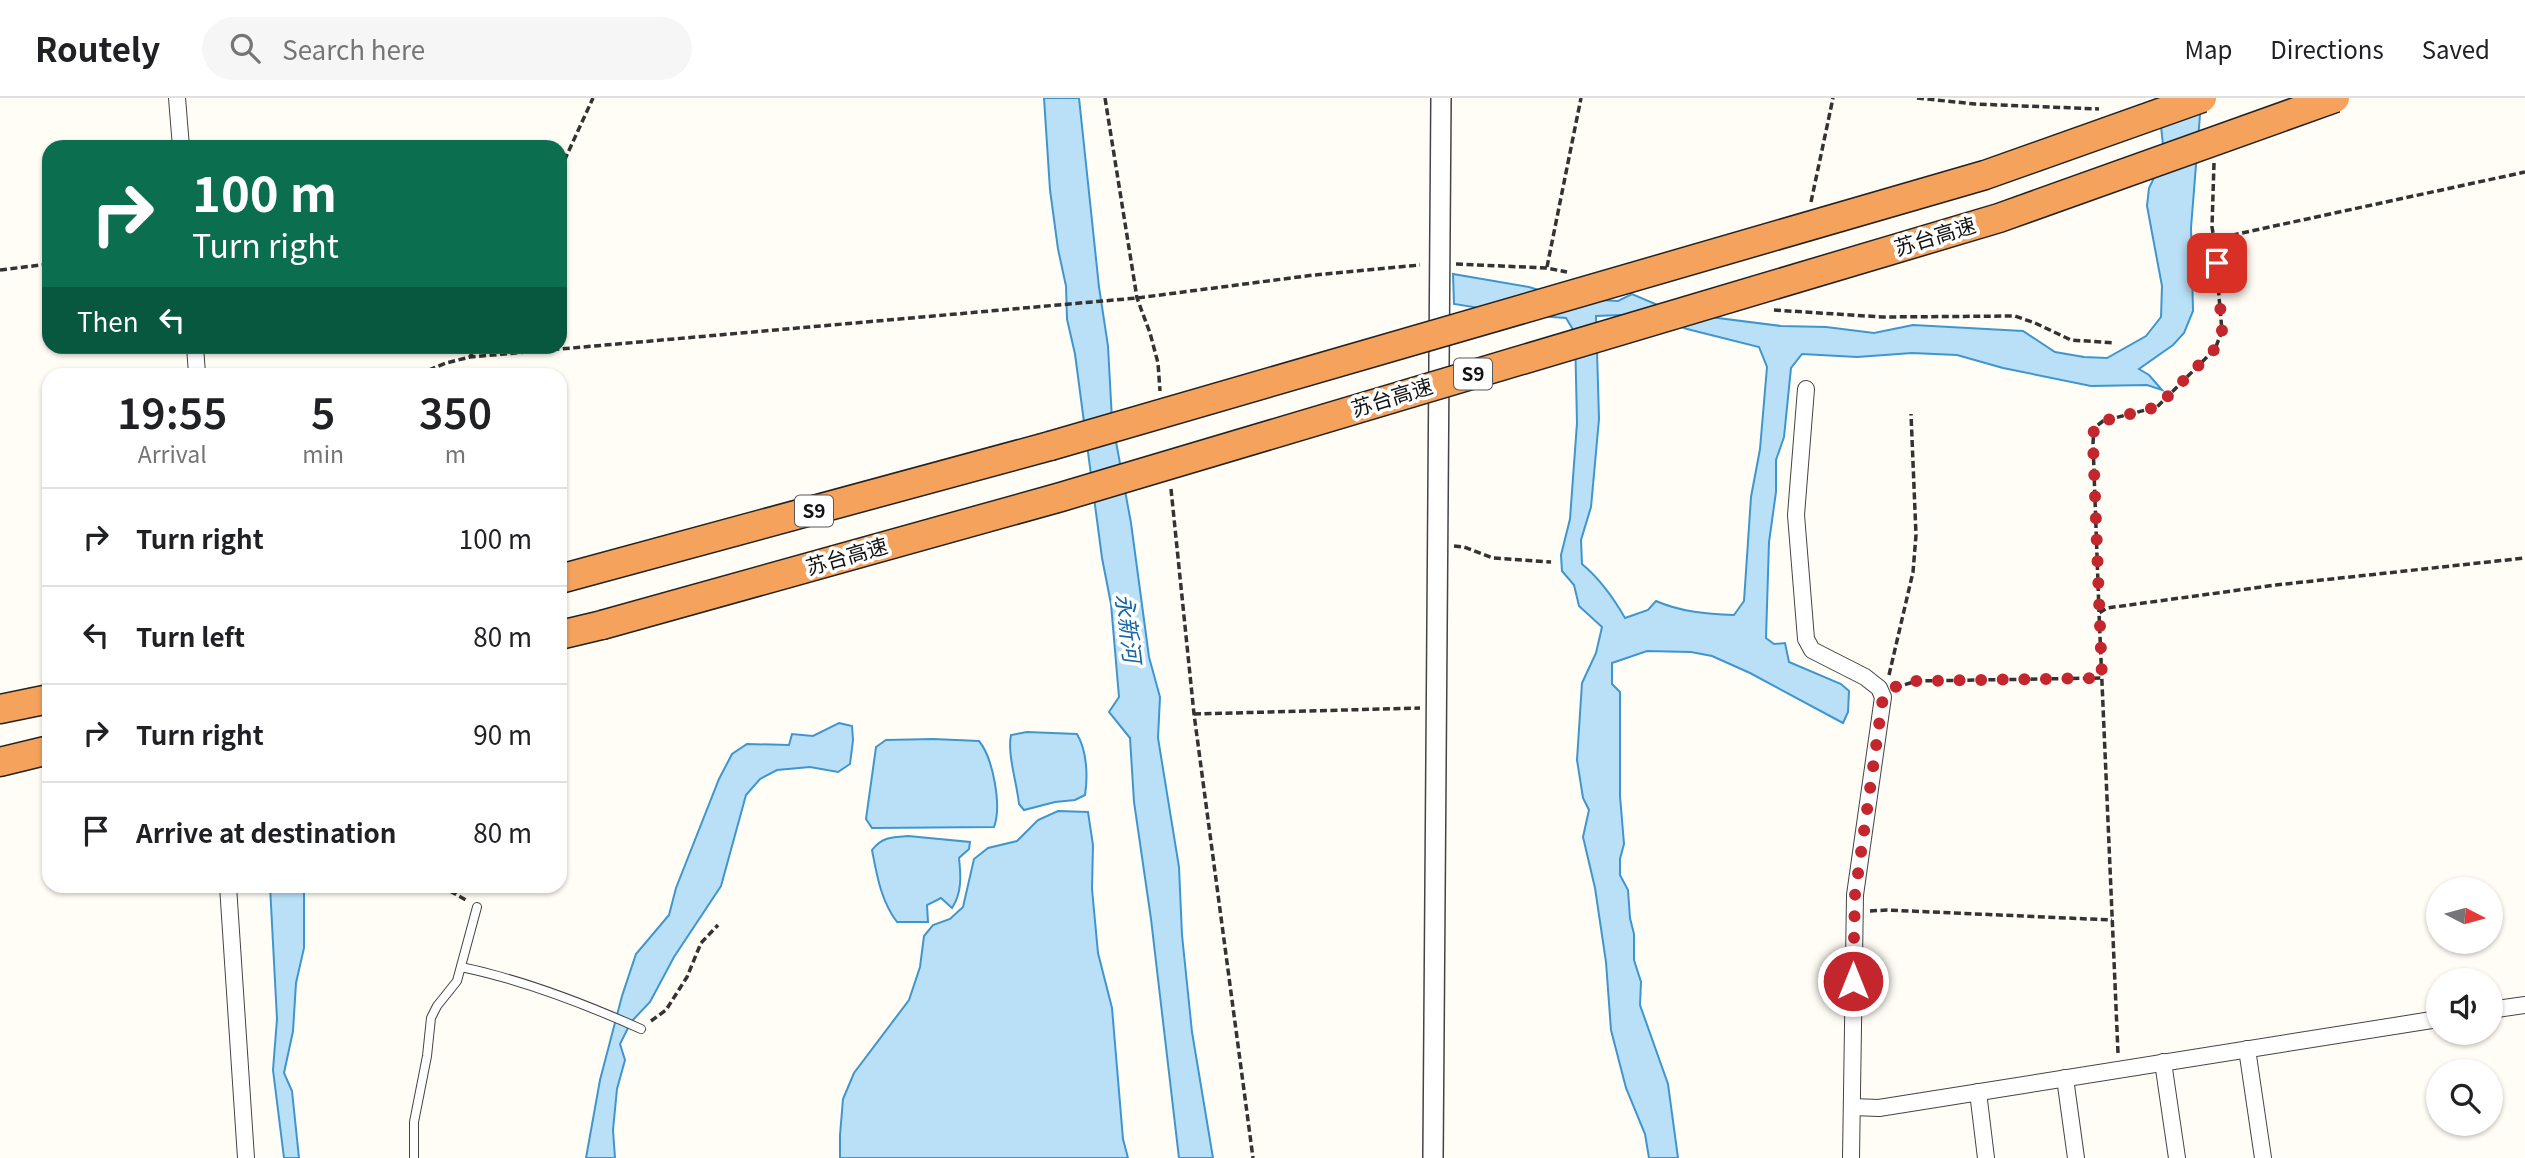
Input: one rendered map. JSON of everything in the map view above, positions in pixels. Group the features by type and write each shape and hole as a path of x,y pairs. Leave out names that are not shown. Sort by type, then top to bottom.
{"highway":[{"name":"S9","path":"568,577 1051,446 1959,183 2202,98"},
{"name":"苏台高速","path":"567,633 1061,497 1999,218 2335,98"},
{"path":"0,697 42,698"},
{"path":"0,709 42,700"},
{"path":"0,762 42,752"}],"street":[{"path":"177,98 180,140"},
{"path":"1433,1158 1441,98"},
{"path":"1806,389 1796,514 1807,639 1812,650 1865,677 1879,688 1883,697 1854,913 1851,1158"},
{"path":"228,893 246,1158"},
{"path":"2503,1008 2525,1005"},
{"path":"1852,1107 1879,1108 2426,1021"},
{"path":"2247,1049 2263,1158"},
{"path":"2163,1062 2178,1158"},
{"path":"2065,1078 2076,1158"},
{"path":"1978,1092 1986,1158"}],"lane":[{"path":"414,1158 414,1122 427,1056 431,1018 457,981 477,907"},
{"path":"461,967 496,975 581,1002 641,1029"}],"path":[{"path":"567,155 593,98"},
{"path":"1105,98 1137,299 1158,363 1162,404"},
{"path":"1546,268 1581,98"},
{"path":"1917,98 1975,104 2104,109"},
{"path":"2119,1069 2099,613 2094,428 2103,421 2157,407 2215,349 2222,331 2212,227 2214,160"},
{"path":"2214,239 2525,172"},
{"path":"567,349 1137,299 1314,275 1440,263"},
{"path":"0,270 42,265"},
{"path":"434,368 471,357 506,354"},
{"path":"1883,697 1913,572 1916,536 1911,414"},
{"path":"1170,485 1194,714 1253,1158"},
{"path":"1437,545 1464,547 1493,558 1551,562"},
{"path":"2099,613 2107,608 2276,585 2525,558"},
{"path":"1883,697 1898,685 1916,681 2102,678"},
{"path":"1194,714 1436,708"},
{"path":"453,893 477,907"},
{"path":"1854,913 1887,910 2112,920"},
{"path":"641,1029 666,1010 687,977 701,943 718,925"}],"water":[{"name":"永新河","path":"1044,98 1079,98 1108,346 1112,420 1131,523 1149,657 1160,697 1158,738 1179,867 1182,935 1192,1032 1213,1158 1179,1158 1151,919 1134,802 1130,738 1109,712 1119,697 1111,604 1102,558 1075,354 1067,319 1066,286 1050,190"},
{"path":"2158,98 2199,98 2201,102 2191,228 2193,311 2184,333 2173,345 2139,369 2149,375 2162,390 2147,385 2091,386 2003,368 1957,355 1912,353 1857,357 1802,354 1791,368 1784,437 1776,460 1776,492 1769,542 1766,638 1774,644 1785,643 1789,662 1841,684 1849,691 1848,712 1843,723 1750,673 1712,656 1691,652 1647,651 1612,663 1612,684 1620,692 1620,796 1624,844 1620,875 1628,890 1634,934 1634,960 1641,982 1640,1005 1668,1084 1678,1158 1649,1158 1645,1134 1626,1088 1611,1030 1606,962 1595,888 1583,837 1589,810 1583,798 1577,760 1582,683 1596,653 1602,627 1579,606 1574,585 1562,571 1561,555 1570,519 1577,423 1575,333 1566,318 1524,315 1454,304 1453,274 1529,287 1565,298 1618,301 1632,294 1667,309 1781,326 1826,327 1874,333 1913,325 2023,331 2055,352 2107,358 2146,336 2161,317 2162,286 2147,206 2149,188 2160,166 2163,145","holes":["1596,316 1654,317 1687,329 1759,347 1767,367 1760,449 1751,497 1744,601 1734,615 1694,612 1656,601 1648,610 1625,618 1606,589 1582,564 1581,540 1591,507 1599,419"]},
{"path":"839,723 852,726 850,764 838,772 810,767 777,770 760,779 746,795 721,886 674,957 650,1002 631,1022 620,1044 625,1060 617,1089 613,1130 615,1158 586,1158 600,1080 636,954 669,915 676,888 719,779 732,754 747,744 789,745 792,734 813,736"},
{"path":"1027,732 1077,734 1086,764 1085,795 1075,800 1024,810 1019,804 1010,743 1011,735"},
{"path":"886,740 979,741 995,782 997,807 994,827 872,828 866,819 876,747"},
{"path":"1058,811 1088,812 1093,845 1092,889 1098,953 1112,1008 1123,1139 1128,1158 840,1158 843,1099 854,1073 909,1000 920,967 924,936 933,925 950,919 963,907 974,859 988,848 1017,841 1038,820"},
{"path":"908,836 970,842 969,849 959,858 960,884 952,908 941,898 927,905 928,922 897,922 883,897 878,879 872,850 884,840"},
{"path":"270,893 304,893 304,948 296,983 293,1031 284,1073 292,1091 299,1158 284,1158 273,1070 277,1019"}],"route":[{"path":"1853,981 1855,895 1883,697 1898,685 1916,681 2102,678 2094,428 2103,421 2131,416 2157,407 2215,349 2222,331 2217,263"}]}
